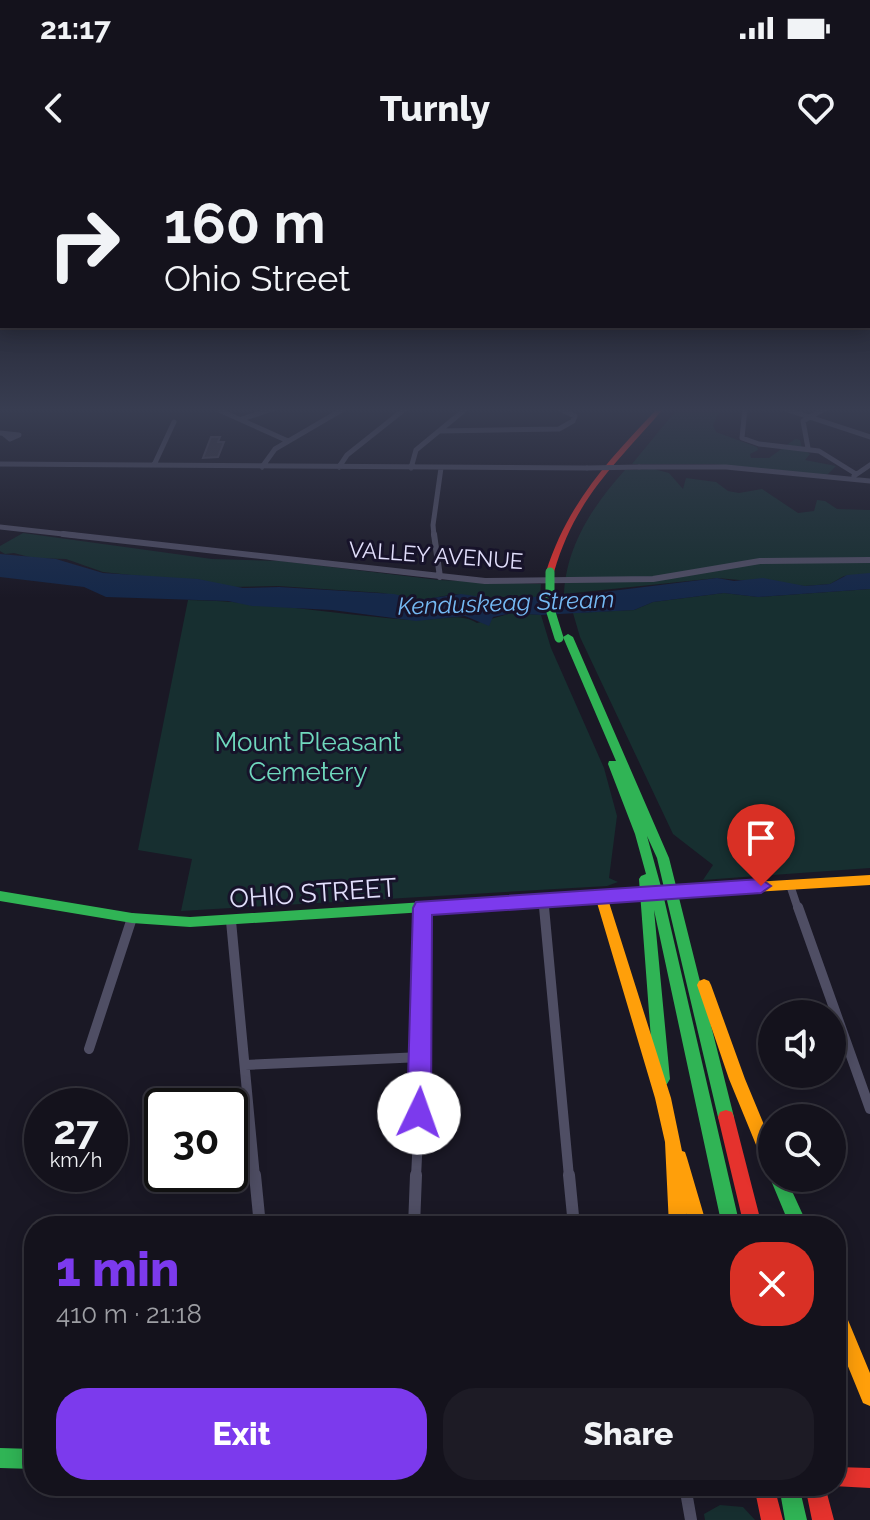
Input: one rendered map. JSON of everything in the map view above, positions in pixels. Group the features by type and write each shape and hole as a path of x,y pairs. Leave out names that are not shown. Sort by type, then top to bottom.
{"main road":[{"path":"607,471 573,511 559,535 554,572 563,637 644,845 729,1216"},
{"path":"554,572 580,514 616,471"},
{"path":"563,637 646,812 681,924 758,1129"},
{"path":"625,792 644,870 663,1098"},
{"name":"OHIO STREET","path":"0,896 132,918 176,922 231,921 870,880"},
{"path":"601,896 663,1098 695,1216"},
{"path":"681,924 751,1216"},
{"path":"673,1142 677,1216"},
{"path":"784,1192 795,1216"},
{"path":"846,1339 870,1396"},
{"path":"0,1458 24,1459"},
{"path":"846,1477 867,1478"},
{"path":"766,1496 772,1520"},
{"path":"791,1496 796,1520"},
{"path":"817,1496 823,1520"}],"street":[{"path":"440,577 433,525 441,471"},
{"path":"785,471 870,481"},
{"path":"849,471 854,477"},
{"path":"854,477 861,471"},
{"name":"VALLEY AVENUE","path":"0,527 485,581 653,579 760,561 870,560"},
{"path":"790,885 869,1104"},
{"path":"543,900 573,1216"},
{"path":"414,1216 422,1057 423,908"},
{"path":"89,1049 132,918"},
{"path":"231,921 259,1216"},
{"path":"245,1065 422,1057"},
{"path":"687,1496 691,1520"}],"green space":[{"path":"624,471 663,471 669,473 683,489 686,478 716,482 728,491 739,493 762,489 798,513 814,511 817,500 837,509 870,510 870,574 844,576 830,584 805,586 717,578 564,594 576,543 603,497"},
{"path":"790,471 831,471 827,475"},
{"path":"23,533 212,559 281,561 439,580 541,584 540,597 496,597 494,600 455,594 417,601 383,593 278,586 229,587 197,579 103,572 66,559 33,558 0,551 0,546"},
{"path":"870,589 870,868 703,880 713,865 673,834 580,637 573,613 634,610 653,602 724,593 758,597"},
{"name":"Mount Pleasant Cemetery","path":"188,600 411,620 454,617 477,623 512,613 541,615 551,648 604,768 617,816 609,878 618,882 607,886 181,911 192,859 138,850"},
{"path":"720,1505 743,1507 755,1520 705,1520 704,1514"}],"water":[{"name":"Kenduskeag Stream","path":"0,554 56,559 103,573 198,579 243,588 279,587 394,594 418,600 461,594 496,599 587,594 717,578 734,581 763,578 805,586 830,584 847,575 870,573 870,589 758,597 724,593 653,602 634,610 541,615 512,613 493,617 489,626 465,616 416,621 332,610 252,606 228,601 106,597 84,587 0,577"}],"traffic: fast":[{"path":"550,572 550,609 559,638"},
{"path":"568,637 663,858 726,1117"},
{"path":"613,764 641,834 657,894 729,1216"},
{"path":"645,879 662,1079"},
{"path":"0,896 132,918 190,922 628,894"},
{"path":"784,1192 795,1216"},
{"path":"0,1458 24,1459"},
{"path":"791,1496 796,1520"}],"traffic: slow":[{"path":"702,890 870,880"},
{"path":"628,894 702,890"},
{"path":"601,896 663,1098 673,1142 677,1216"},
{"path":"704,985 758,1129"},
{"path":"679,1158 695,1216"},
{"path":"846,1339 870,1396"}],"traffic: jam":[{"path":"550,572 557,547 568,525 604,471"},
{"path":"726,1117 751,1216"},
{"path":"846,1477 870,1478"},
{"path":"766,1496 772,1520"},
{"path":"817,1496 823,1520"}],"route":[{"path":"419,1113 423,908 761,886"}]}
